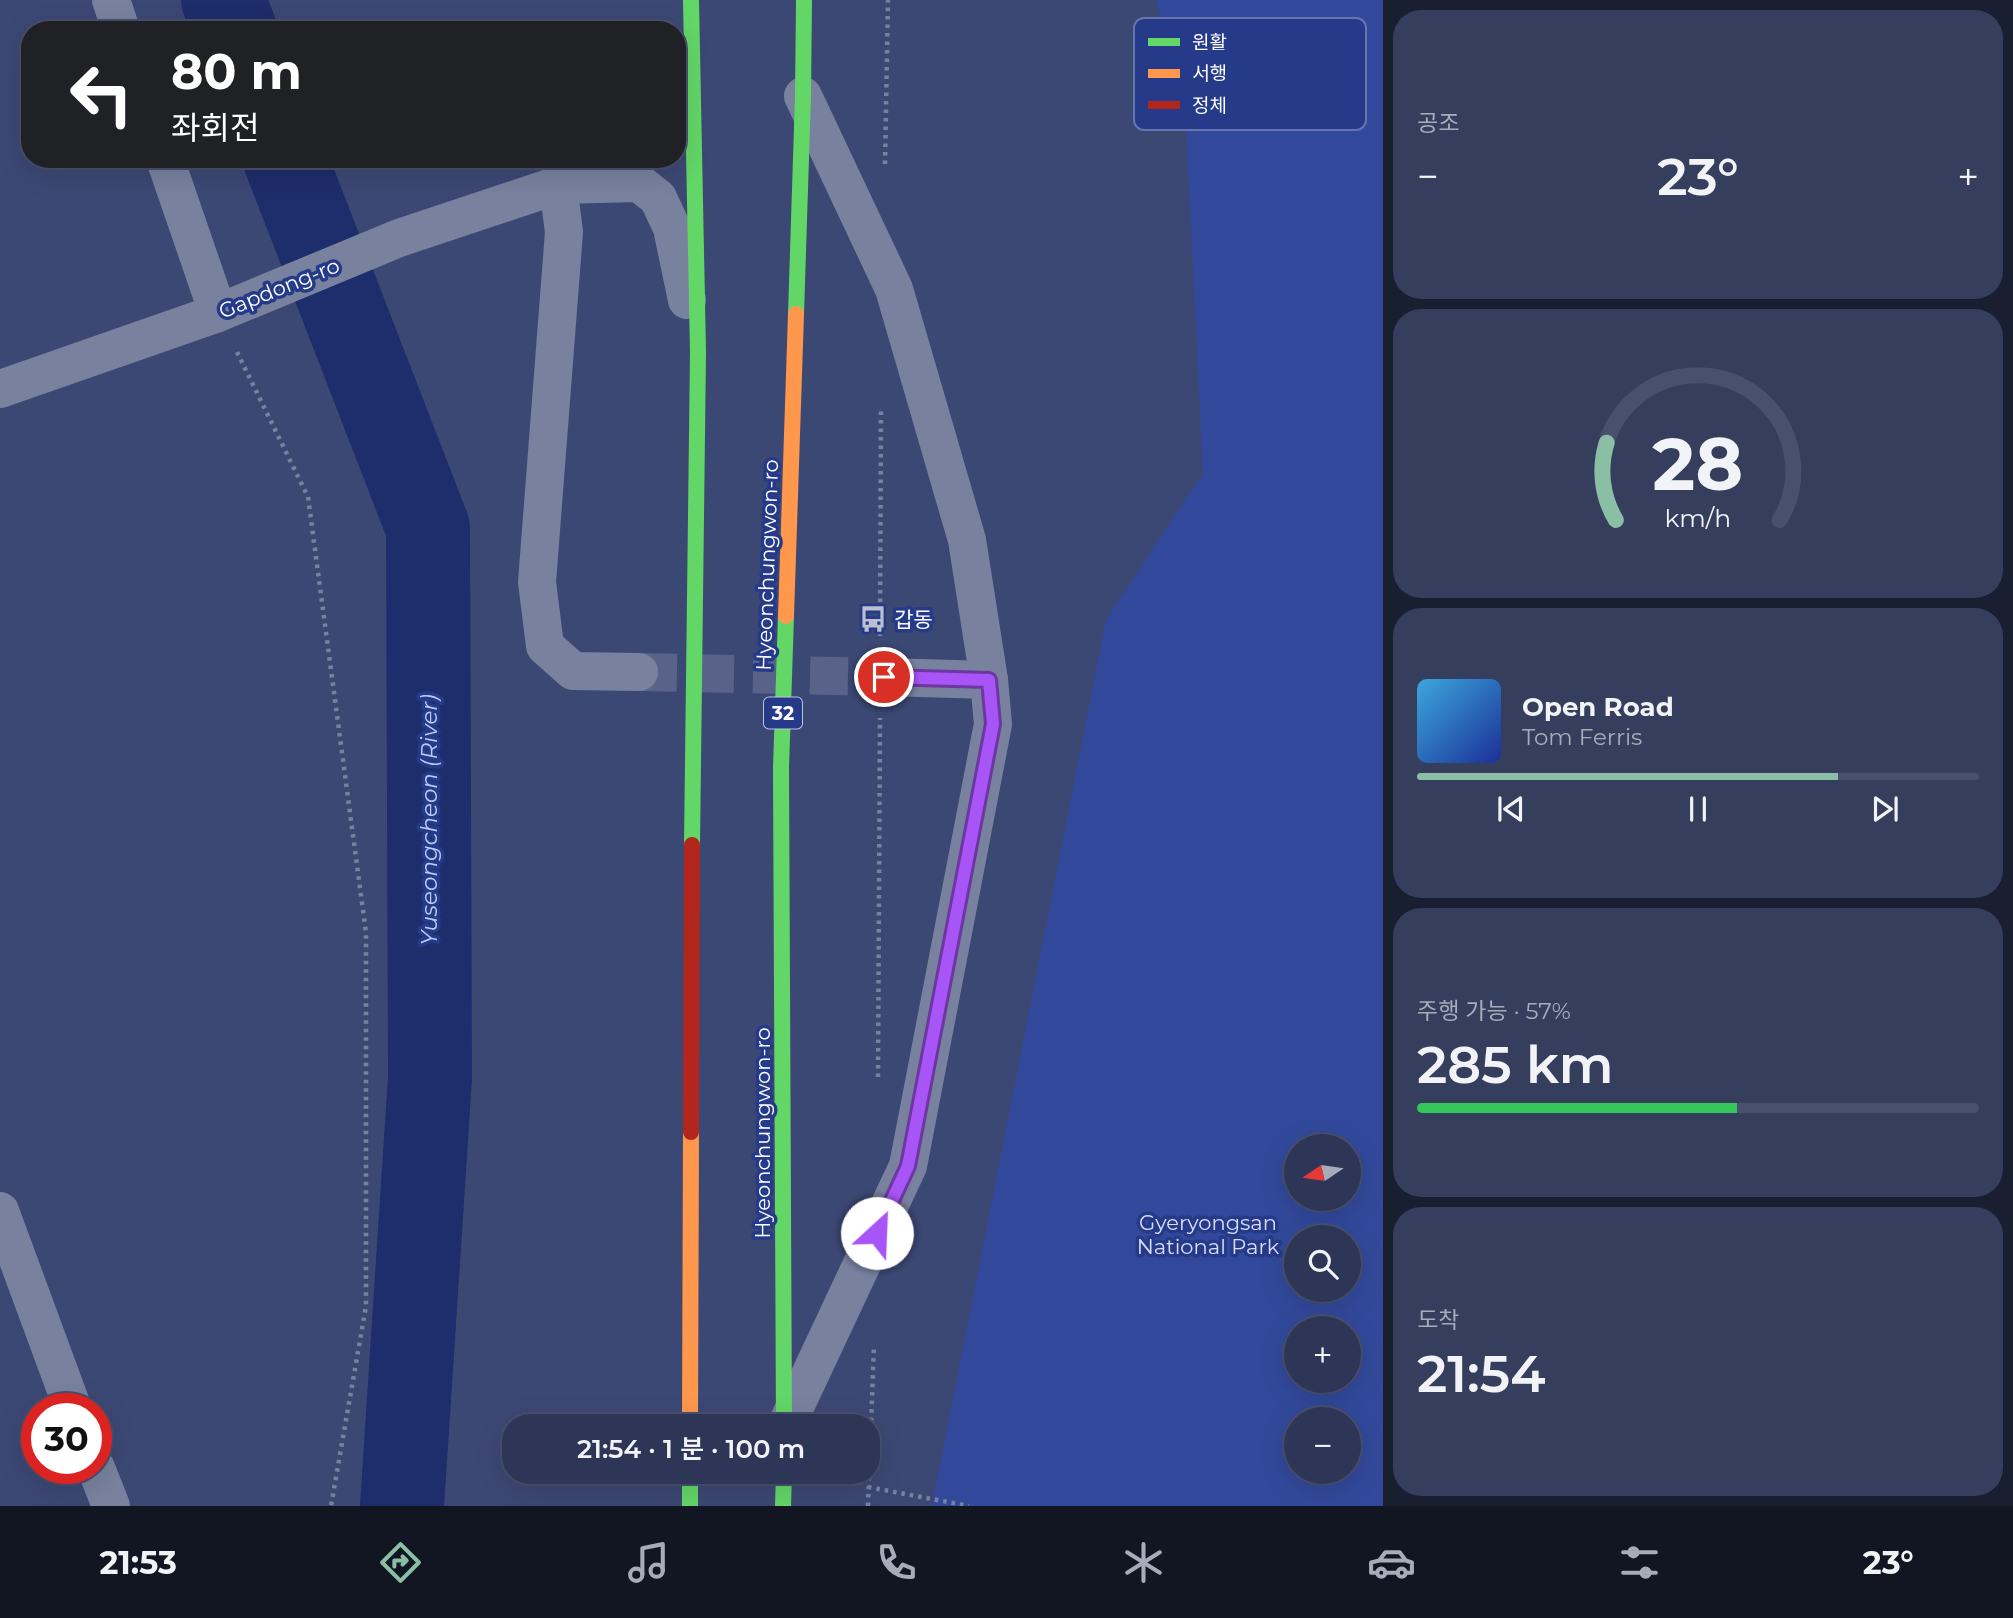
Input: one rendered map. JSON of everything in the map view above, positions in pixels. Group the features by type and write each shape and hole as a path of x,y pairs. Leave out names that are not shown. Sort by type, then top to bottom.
{"main road":[{"path":"688,0 698,352 691,954 690,1414"},
{"name":"Hyeonchungwon-ro","path":"785,1414 781,768 804,0"},
{"path":"690,1484 690,1506"},
{"path":"783,1506 784,1484"}],"street":[{"path":"111,0 118,21"},
{"path":"682,21 688,0"},
{"path":"791,1414 908,1166 993,724 989,680 967,540 894,289 803,96"},
{"path":"169,168 235,307"},
{"path":"558,185 580,168"},
{"path":"558,185 639,183 658,198 672,228 698,352"},
{"path":"558,185 564,232 537,582 545,646 573,671 639,672"},
{"name":"Gapdong-ro","path":"0,389 235,307 399,238 558,185"},
{"path":"881,677 989,680"},
{"path":"0,1211 67,1393"},
{"path":"102,1484 111,1506"}],"path":[{"path":"885,173 888,0"},
{"path":"235,307 307,497 366,933 366,1306 331,1506"},
{"path":"878,1083 881,405"},
{"path":"867,1506 874,1337"},
{"path":"868,1487 969,1506"}],"green space":[{"name":"Gyeryongsan National Park","path":"1156,0 1383,0 1383,1506 932,1506 1106,620 1203,473 1186,130 1366,130 1366,18 1161,18"}],"waterway":[{"name":"Yuseongcheon (River)","path":"223,0 231,21"},
{"name":"Yuseongcheon (River)","path":"288,168 428,528 430,1078 402,1506"}],"tunnel":[{"path":"639,672 884,677"}],"traffic: fast":[{"path":"691,0 698,352 692,845"},
{"path":"796,314 804,0"},
{"path":"784,1414 781,768 786,616"},
{"path":"690,1484 690,1506"},
{"path":"783,1506 784,1484"}],"traffic: slow":[{"path":"786,616 796,314"},
{"path":"690,1414 691,1132"}],"traffic: jam":[{"path":"691,1132 692,845"}],"place":[{"name":"갑동","path":"873,619"}],"route":[{"path":"877,1233 908,1166 993,724 989,680 884,677"}]}
